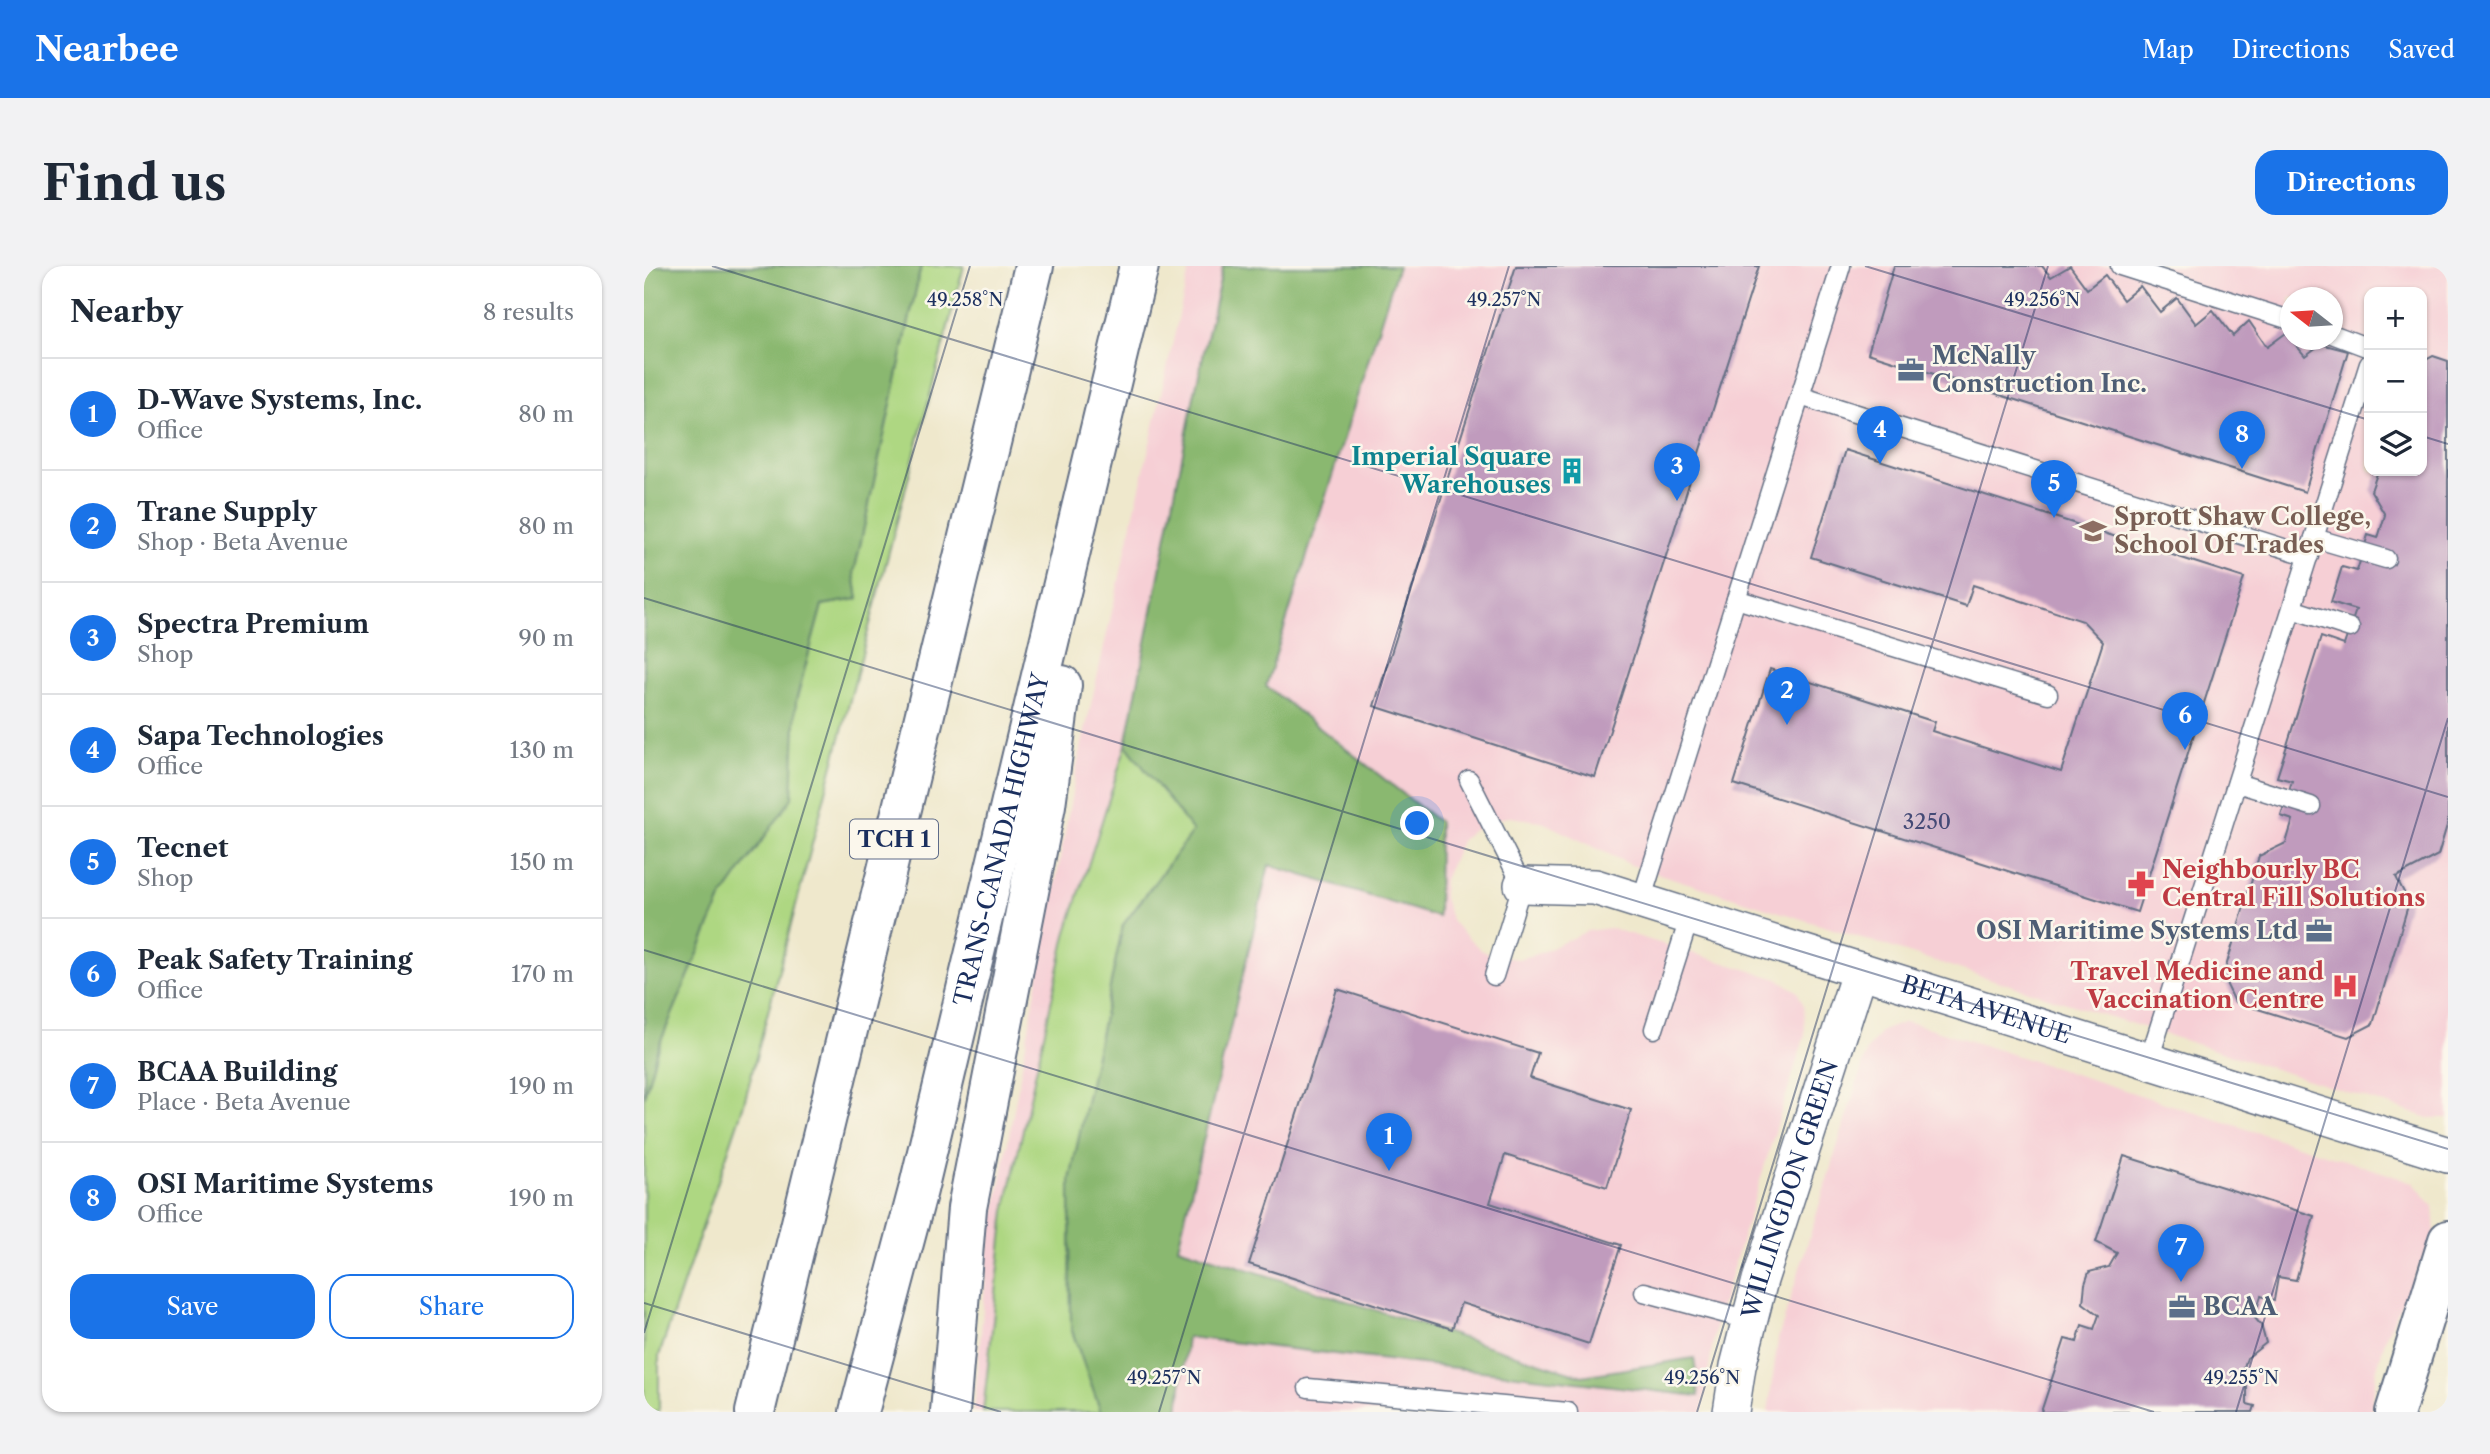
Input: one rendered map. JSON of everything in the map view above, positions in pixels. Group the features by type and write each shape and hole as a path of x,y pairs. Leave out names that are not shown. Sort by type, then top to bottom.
{"main road":[{"name":"TCH 1","path":"755,1412 1034,266"},
{"name":"TRANS-CANADA HIGHWAY","path":"859,1412 918,1190 1139,266"},
{"path":"950,1412 967,1208 1046,804 1089,482"},
{"path":"2395,1412 2448,1240"}],"street":[{"name":"BETA AVENUE","path":"1522,886 1595,887 2448,1155"},
{"name":"WILLINGDON GREEN","path":"1731,1412 1749,1320 1860,970"}],"lane":[{"path":"1641,901 1841,266"},
{"path":"2120,266 2280,317"},
{"path":"2343,338 2364,346"},
{"path":"2149,1060 2364,380"},
{"path":"1800,396 2311,547 2386,559"},
{"path":"1736,599 2048,694"},
{"path":"2292,609 2350,628"},
{"path":"1469,780 1522,886 1494,976"},
{"path":"2237,783 2311,806"},
{"path":"1654,1028 1690,916"},
{"path":"1644,1292 1749,1320"},
{"path":"1308,1388 1568,1412"}],"shaded area":[{"path":"1190,266 2448,266 2448,1118 2429,1118 1631,865 1540,821 1509,817 1494,820 1473,830 1461,841 1443,882 1444,898 1452,922 1481,950 1493,956 1518,959 1540,953 1587,931 1610,928 1778,979 1797,991 1804,1006 1805,1035 1716,1323 1702,1412 974,1412 988,1251 1077,766"},
{"path":"1905,1022 2413,1182 2433,1206 2435,1233 2386,1336 2376,1372 2371,1412 1768,1412 1778,1339 1867,1050 1882,1031"}],"green space":[{"path":"644,266 921,266 854,573 858,599 822,605 796,701 792,798 721,899 657,1050 644,1097"},
{"path":"921,266 964,266 743,1107 659,1356 659,1412 644,1412 644,1097 657,1050 721,899 791,798 796,701 822,605 858,599 854,573"},
{"path":"1223,266 1398,266 1266,686 1439,822 1438,917 1269,865 1178,1247 1582,1376 1694,1358 1699,1396 1187,1337 1178,1412 1101,1412 1071,1328 1070,1180 1123,925 1193,831 1126,745 1193,401"},
{"path":"1126,745 1194,831 1123,925 1070,1180 1071,1328 1101,1412 983,1412 1005,1211 1066,935"}],"building":[{"name":"Imperial Square Warehouses","path":"1516,266 1759,266 1595,777 1374,706"},
{"path":"1894,266 2042,266 2051,277 2070,266 2087,289 2105,275 2123,300 2140,286 2160,312 2177,298 2196,324 2213,310 2233,336 2249,321 2267,347 2280,337 2280,350 2300,350 2305,356 2313,350 2348,351 2305,492 1868,353"},
{"path":"2433,356 2448,361 2448,822 2438,855 2396,877 2409,902 2373,1024 2348,1037 2235,1002 2223,977 2259,856 2286,843 2293,820 2281,816 2292,781 2277,777 2321,637 2344,645 2356,610 2331,602 2342,567 2357,571 2368,535 2378,538 2385,515 2371,491 2376,476 2427,476 2427,359"},
{"path":"1845,450 2244,578 2137,912 1734,784 1770,669 1935,722 1932,731 2061,772 2103,642 2083,621 1973,585 1966,606 1811,557"},
{"path":"1337,989 1538,1053 1530,1078 1631,1110 1607,1187 1505,1155 1490,1203 1621,1245 1589,1344 1461,1303 1452,1329 1249,1264"},
{"path":"2124,1156 2314,1216 2296,1280 2278,1277 2274,1300 2261,1296 2254,1317 2261,1325 2266,1343 2247,1358 2239,1382 2247,1387 2247,1404 2255,1406 2253,1412 2041,1412 2065,1339 2077,1342 2082,1325 2094,1329 2099,1315 2083,1303 2085,1284 2089,1272 2109,1267 2117,1253 2096,1242"}],"place":[{"name":"McNally Construction Inc.","path":"1911,370"},
{"name":"Sapa Technologies","path":"1880,464"},
{"name":"OSI Maritime Systems","path":"2242,469"},
{"name":"Imperial Square Warehouses","path":"1572,471"},
{"name":"Spectra Premium","path":"1677,501"},
{"name":"Tecnet","path":"2054,518"},
{"name":"Sprott Shaw College, School Of Trades","path":"2093,531"},
{"name":"Trane Supply","path":"1787,725"},
{"name":"Peak Safety Training","path":"2185,750"},
{"name":"Neighbourly BC Central Fill Solutions","path":"2141,884"},
{"name":"OSI Maritime Systems Ltd","path":"2319,931"},
{"name":"Travel Medicine and Vaccination Centre","path":"2345,986"},
{"name":"D-Wave Systems, Inc.","path":"1389,1171"},
{"name":"BCAA Building","path":"2181,1282"},
{"name":"BCAA","path":"2182,1307"}]}
